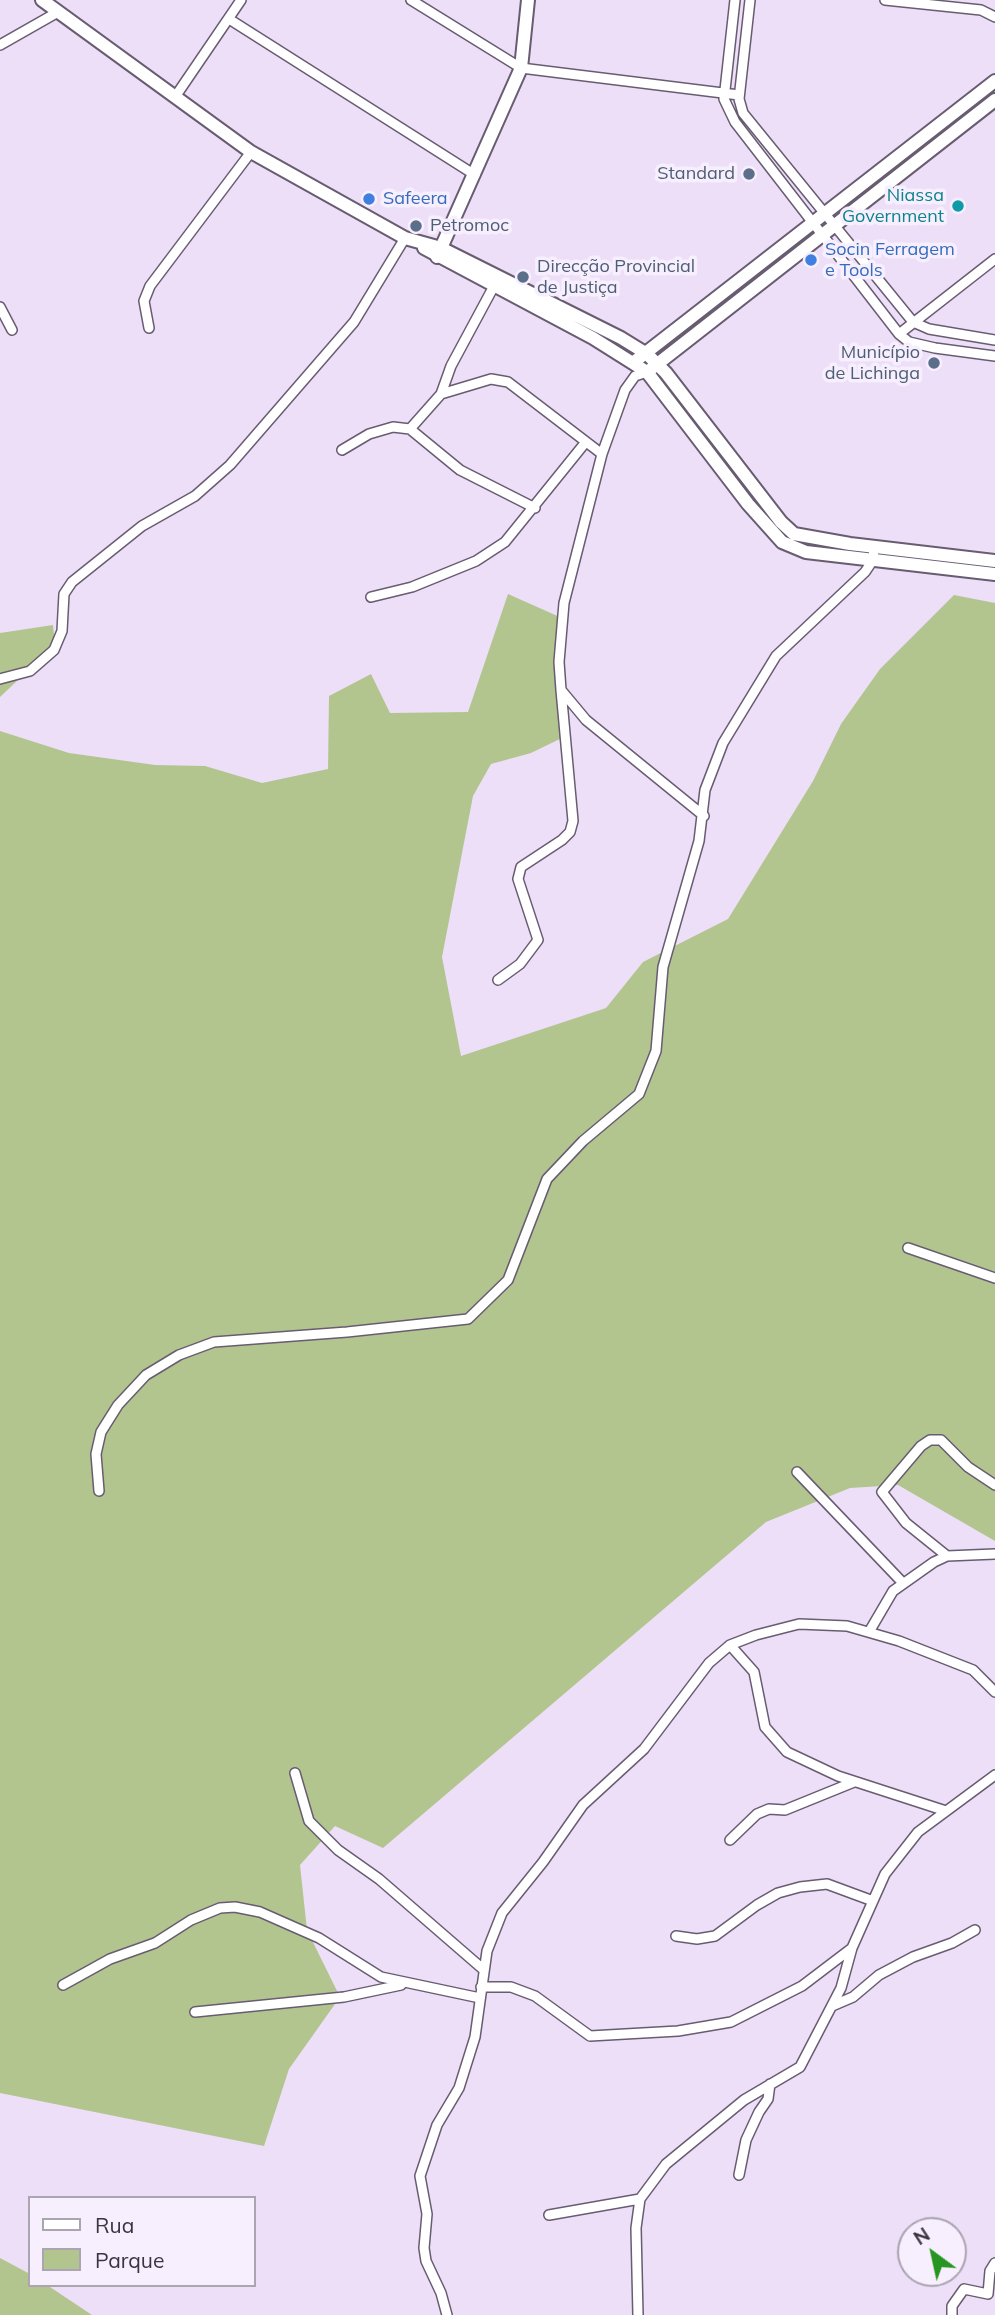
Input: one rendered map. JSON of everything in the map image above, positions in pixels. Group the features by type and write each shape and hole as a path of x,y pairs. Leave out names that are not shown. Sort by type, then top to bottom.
{"main road":[{"path":"42,0 251,152 405,238 647,354"},
{"path":"439,252 520,68 528,0"},
{"path":"634,362 825,211 995,82"},
{"path":"646,371 994,101"},
{"path":"926,133 936,146"},
{"path":"887,163 897,176"},
{"path":"439,252 646,371 714,446 764,523 782,542 793,548 930,560 995,561"},
{"path":"646,371 647,354"},
{"path":"729,466 794,534 873,554"},
{"path":"793,548 794,534"},
{"path":"930,560 995,574"}],"street":[{"path":"175,97 241,0"},
{"path":"411,0 520,68 739,95"},
{"path":"736,0 724,104 730,115 899,334 909,342 995,356"},
{"path":"750,0 739,95 743,113 913,322 955,334 995,340"},
{"path":"885,0 981,10 995,16"},
{"path":"0,45 58,12"},
{"path":"229,19 475,175"},
{"path":"982,91 994,101"},
{"path":"149,328 144,301 150,286 251,152"},
{"path":"0,678 30,671 54,650 62,631 64,594 72,582 142,526 195,496 230,465 354,322 405,238"},
{"path":"899,334 995,259"},
{"path":"411,429 441,394 451,366 494,286"},
{"path":"0,307 12,330"},
{"path":"950,350 955,334"},
{"path":"498,980 520,964 538,940 519,879 521,867 562,840 570,832 573,821 559,662 564,603 602,454 618,404 646,371"},
{"path":"441,394 491,379 508,382 602,454"},
{"path":"342,450 369,434 393,427 411,429 460,470 536,508"},
{"path":"371,597 412,587 476,561 505,542 536,508 585,443"},
{"path":"99,1491 96,1454 101,1432 118,1405 146,1375 179,1356 214,1342 468,1319 508,1280 547,1179 583,1142 639,1094 656,1051 663,967 704,816 705,790 715,759 748,696 776,656 865,572 873,554"},
{"path":"561,690 586,720 704,816"},
{"path":"908,1248 995,1278"},
{"path":"947,1556 906,1523 882,1492 930,1440 941,1440 968,1467 995,1485"},
{"path":"797,1472 902,1582"},
{"path":"869,1632 902,1582 947,1556 981,1552 995,1554"},
{"path":"447,2315 441,2293 426,2260 424,2248 427,2214 420,2176 437,2126 459,2088 475,2037 487,1951 502,1913 543,1862 583,1805 644,1749 674,1713 709,1663 730,1645 799,1624 847,1626 869,1632 973,1670 995,1692"},
{"path":"730,1645 754,1672 765,1727 776,1742 802,1760 855,1782 946,1811"},
{"path":"295,1773 309,1821 338,1850 379,1879 484,1970"},
{"path":"638,2315 636,2228 640,2199 666,2164 744,2100 800,2067 841,1989 852,1948 885,1874 918,1832 995,1776"},
{"path":"730,1840 757,1814 769,1809 785,1810 855,1782"},
{"path":"676,1936 697,1939 715,1936 757,1905 778,1893 800,1886 827,1884 873,1901"},
{"path":"63,1985 110,1959 155,1942 191,1920 220,1908 235,1907 260,1912 319,1938 381,1977 480,1998"},
{"path":"831,2007 853,1997 879,1975 975,1930"},
{"path":"481,1987 511,1987 535,1996 590,2036 678,2031 731,2022 802,1986 852,1948"},
{"path":"195,2012 344,1997 406,1984"},
{"path":"739,2175 746,2140 768,2099 771,2084"},
{"path":"550,2215 640,2199"},
{"path":"951,2315 952,2306 964,2289 988,2294 990,2271 995,2263"}],"green space":[{"path":"508,594 562,618 566,736 531,753 491,764 473,796 442,957 461,1056 606,1008 643,962 728,919 813,781 841,724 880,669 954,595 995,603 995,1541 898,1485 850,1488 766,1522 383,1848 335,1826 300,1865 307,1930 340,1997 289,2069 264,2146 0,2093 0,731 69,753 155,765 205,766 262,783 328,769 329,696 371,674 390,713 468,712"},
{"path":"53,625 55,645 0,697 0,633"},
{"path":"0,2258 28,2273 28,2287 50,2287 92,2315 0,2315"}],"place":[{"name":"Standard","path":"749,174"},
{"name":"Safeera","path":"369,199"},
{"name":"Niassa Government","path":"958,206"},
{"name":"Petromoc","path":"416,226"},
{"name":"Socin Ferragem e Tools","path":"811,260"},
{"name":"Direcção Provincial de Justiça","path":"523,277"},
{"name":"Município de Lichinga","path":"934,363"}]}
